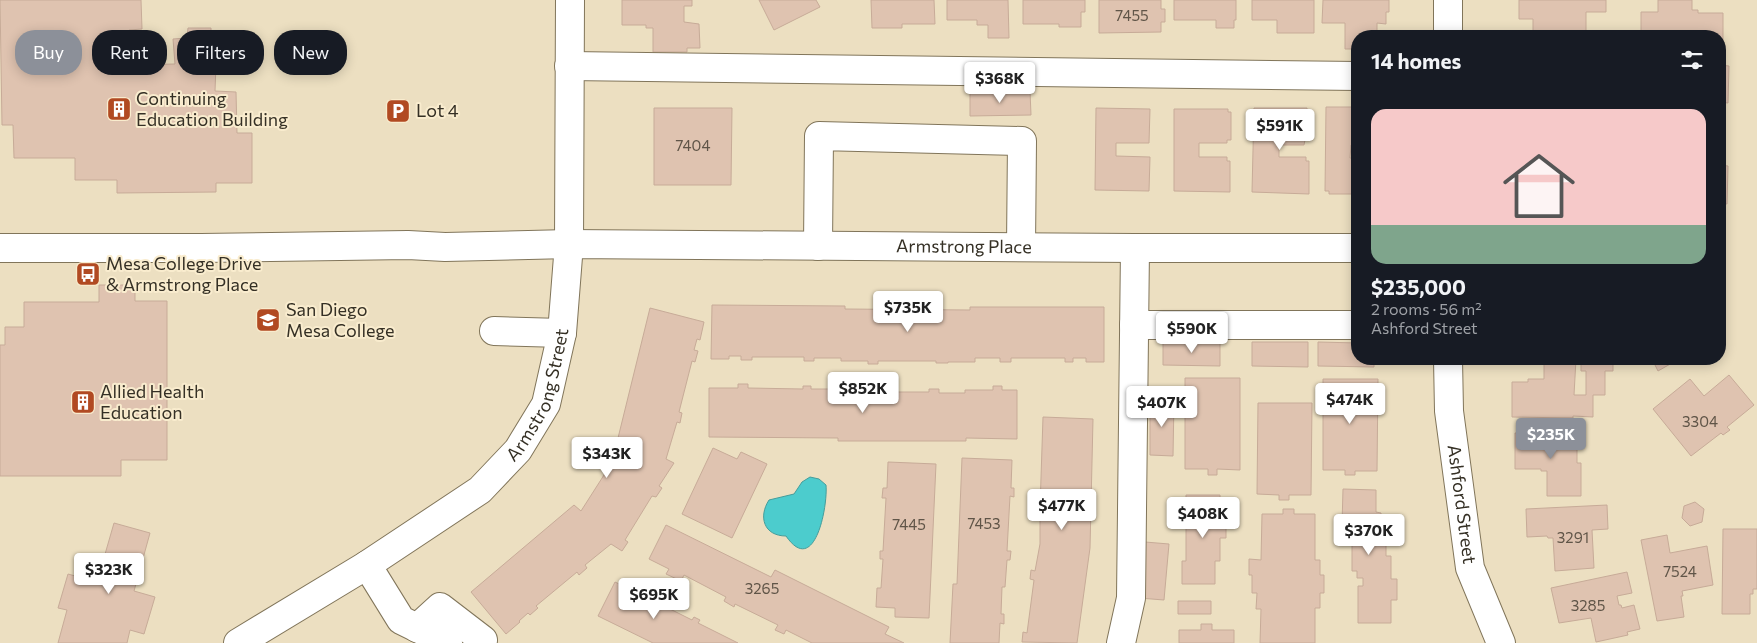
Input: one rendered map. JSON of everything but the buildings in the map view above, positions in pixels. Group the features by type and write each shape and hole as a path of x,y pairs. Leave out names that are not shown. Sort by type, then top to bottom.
{"street":[{"name":"Armstrong Street","path":"238,643 367,565 480,490 518,450 546,404 562,334 569,244 570,0"},
{"path":"1448,0 1448,30"},
{"path":"570,66 1351,76"},
{"path":"818,246 819,136 1022,140 1020,247"},
{"name":"Armstrong Place","path":"0,248 408,245 445,247 569,244 1351,248"},
{"path":"1121,643 1131,598 1135,248"},
{"path":"1134,324 1351,325"},
{"path":"494,331 562,334"},
{"name":"Ashford Street","path":"1448,365 1449,411 1470,568 1501,643"},
{"path":"367,565 401,620 448,643"},
{"path":"418,628 440,607 483,640 481,643"}],"water":[{"path":"810,477 819,479 826,485 826,495 818,534 812,544 805,549 796,547 786,536 773,533 768,529 765,524 764,513 769,500 794,494 802,482"}],"place":[{"name":"Continuing Education Building","path":"119,109"},
{"name":"Lot 4","path":"398,111"},
{"name":"Mesa College Drive & Armstrong Place","path":"88,274"},
{"name":"San Diego Mesa College","path":"268,320"},
{"name":"Allied Health Education","path":"83,402"}]}
